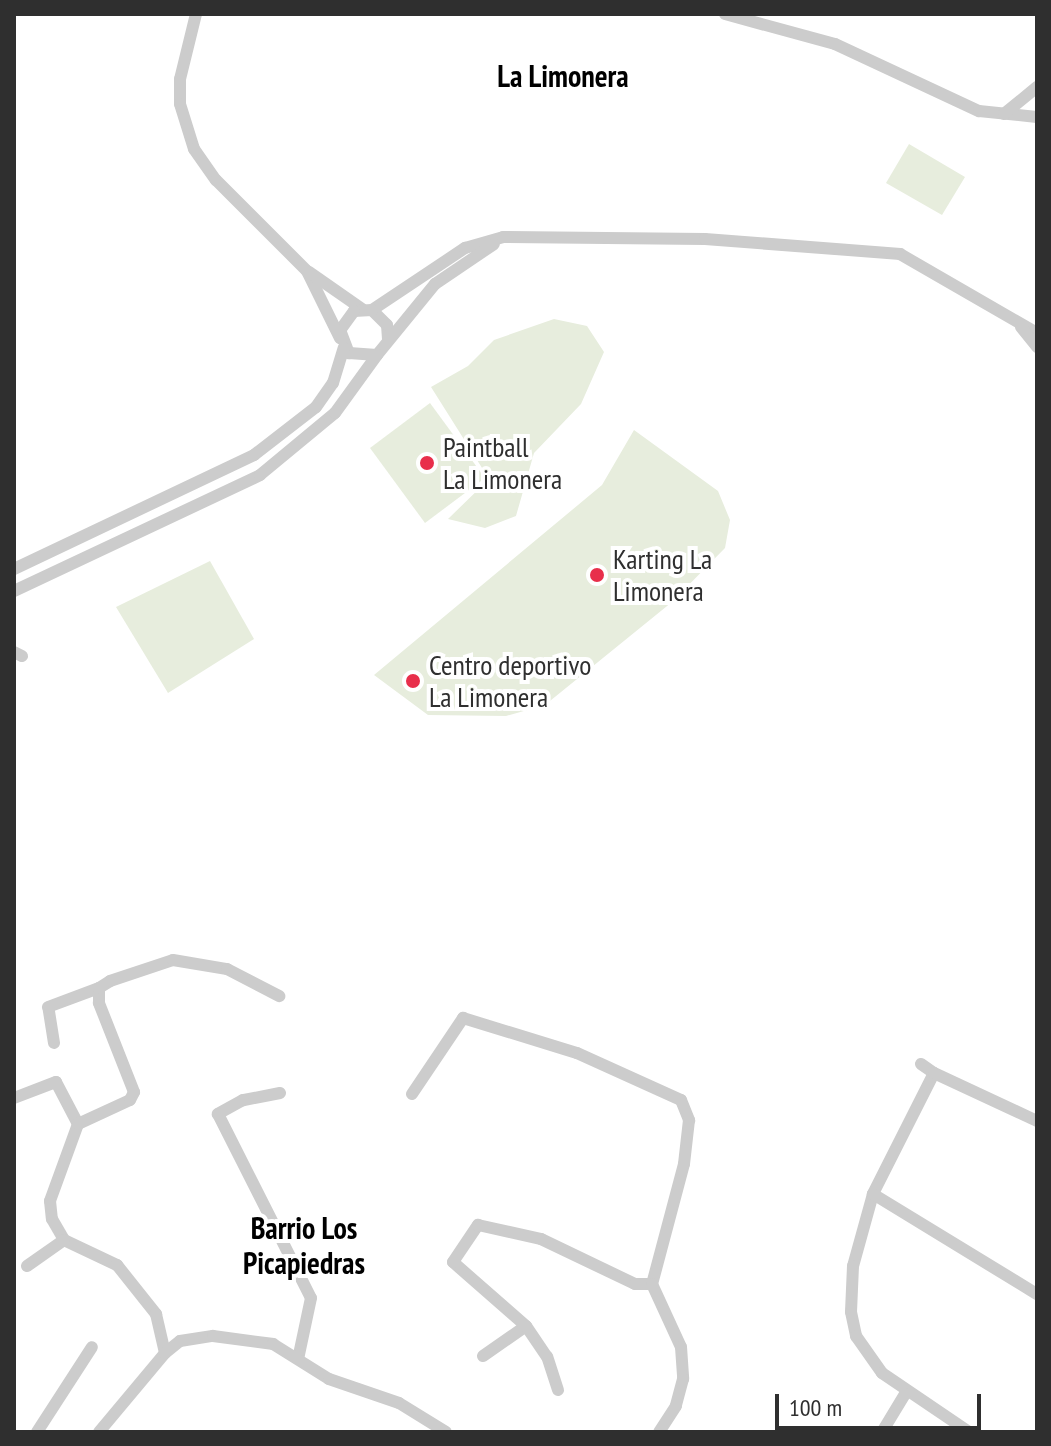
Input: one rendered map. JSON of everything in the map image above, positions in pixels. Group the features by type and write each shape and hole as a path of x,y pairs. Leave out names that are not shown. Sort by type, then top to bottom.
{"street":[{"path":"196,14 180,79 180,104 194,149 307,271 387,325 388,339"},
{"path":"725,14 835,44 953,101 1004,114 1037,117"},
{"path":"1004,114 1037,87"},
{"path":"14,591 260,475 335,413 388,339 435,284 503,237"},
{"path":"14,569 254,455 316,407 333,383 342,343 342,322 465,248 503,237 879,250 900,254 1037,333"},
{"path":"307,271 342,343 363,359 377,355"},
{"path":"1012,316 1037,347"},
{"path":"14,601 34,582"},
{"path":"54,1043 48,1007 173,960 227,969 279,996"},
{"path":"99,988 134,1092 130,1100 78,1124 50,1201 64,1240 117,1265 156,1314 165,1353"},
{"path":"412,1094 463,1018 577,1053 681,1100 689,1120 684,1164 652,1284 681,1347 683,1379 676,1406 659,1432"},
{"path":"921,1064 1037,1121"},
{"path":"934,1073 873,1194 857,1244 851,1312 867,1356 905,1394 969,1432"},
{"path":"14,1098 56,1082 78,1124"},
{"path":"280,1093 243,1100 218,1114 311,1298 298,1359"},
{"path":"873,1194 1037,1294"},
{"path":"558,1390 547,1357 526,1326 453,1262 478,1225 541,1239 635,1284 652,1284"},
{"path":"27,1266 64,1240"},
{"path":"483,1356 526,1326"},
{"path":"99,1432 165,1353 180,1341 213,1336 273,1344 329,1379 430,1417 446,1432"},
{"path":"37,1432 92,1347"},
{"path":"882,1432 905,1394"}],"green space":[{"path":"909,144 965,177 942,215 886,183"},
{"path":"554,319 587,326 604,352 581,404 534,453 516,516 485,528 448,519 489,479 431,387 468,366 494,340"},
{"name":"Paintball La Limonera","path":"430,403 485,478 425,523 370,448"},
{"name":"Karting La Limonera","path":"634,430 718,491 730,520 725,548 672,602 545,705 506,716 428,715 374,675 602,485"},
{"path":"210,561 254,639 168,693 116,607"}],"place":[{"name":"Paintball La Limonera","path":"427,463"},
{"name":"Karting La Limonera","path":"597,575"},
{"name":"Centro deportivo La Limonera","path":"413,681"}],"district":[{"name":"La Limonera","path":"563,76"},
{"name":"Barrio Los Picapiedras","path":"304,1245"}]}
